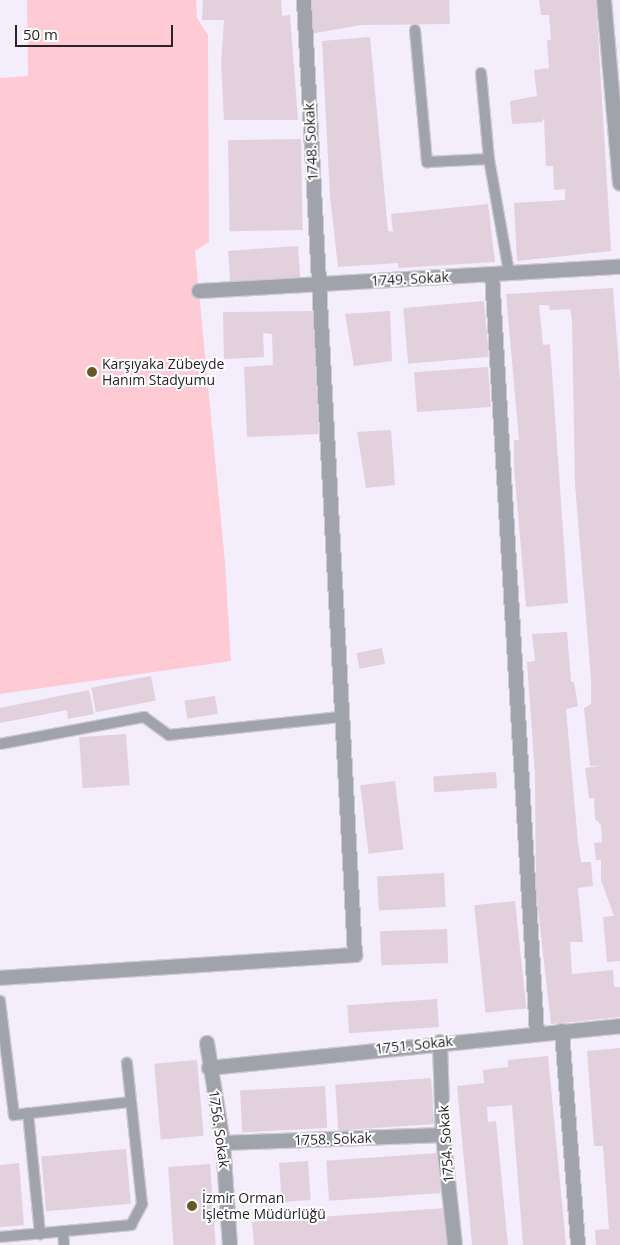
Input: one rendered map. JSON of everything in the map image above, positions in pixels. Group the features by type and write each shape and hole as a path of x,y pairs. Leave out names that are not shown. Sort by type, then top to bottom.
{"street":[{"name":"1748. Sokak","path":"0,978 355,955 340,717 304,0"},
{"path":"604,0 620,183"},
{"name":"1749. Sokak","path":"199,291 620,267"},
{"path":"492,274 537,1033"},
{"name":"1751. Sokak","path":"209,1068 440,1042 620,1026"},
{"path":"562,1031 578,1245"},
{"name":"1754. Sokak","path":"440,1042 443,1135 455,1245"},
{"name":"1756. Sokak","path":"207,1044 209,1068 223,1143 230,1245"},
{"name":"1758. Sokak","path":"223,1143 443,1135"}],"lane":[{"path":"415,30 427,162 489,158"},
{"path":"482,73 489,158 508,273"},
{"path":"0,744 144,717 169,735 340,717"},
{"path":"0,1001 14,1115 130,1102"},
{"path":"0,1237 131,1225 142,1204 127,1063"},
{"path":"28,1113 40,1234"},
{"path":"63,1231 64,1245"}],"shaded area":[{"name":"Karşıyaka Zübeyde Hanım Stadyumu","path":"27,0 196,0 197,18 208,35 209,242 195,251 225,562 231,661 0,694 0,78 28,76"}],"building":[{"path":"203,0 281,0 282,16 290,15 298,120 224,120 221,63 224,20 202,20"},
{"path":"308,0 449,0 450,24 361,25 310,34"},
{"path":"539,0 596,0 611,251 517,261 514,203 565,200 565,189 554,190 553,166 546,166 544,118 542,122 512,124 510,101 537,96 534,70 549,68 547,40 551,40 549,15 541,15"},
{"path":"370,37 388,231 393,232 391,214 488,204 495,262 398,268 398,263 338,267 330,196 322,41"},
{"path":"301,139 303,230 230,231 228,140"},
{"path":"298,246 300,277 230,282 228,251"},
{"path":"613,288 620,381 620,961 607,962 603,917 614,916 601,880 601,860 596,860 594,843 602,842 601,825 595,819 594,798 589,798 585,768 605,765 590,766 584,708 591,704 591,678 575,484 572,319 570,309 550,310 549,305 539,305 543,345 550,344 568,603 526,607 514,467 514,440 519,440 506,294"},
{"path":"484,301 489,357 408,364 403,308"},
{"path":"313,311 319,434 247,437 244,367 273,365 272,334 263,333 264,357 224,359 223,312"},
{"path":"390,311 392,361 354,366 345,314"},
{"path":"488,367 491,407 417,412 414,372"},
{"path":"391,430 395,485 366,488 357,432"},
{"path":"567,632 571,682 574,682 578,706 566,709 578,843 581,862 591,862 593,886 578,888 583,942 570,942 572,974 613,970 614,987 620,987 620,1017 551,1024 536,891 535,774 527,662 535,661 532,634"},
{"path":"382,648 385,664 360,669 356,653"},
{"path":"151,676 156,701 96,712 91,688"},
{"path":"89,690 94,714 68,719 67,710 0,723 0,708"},
{"path":"215,696 218,714 187,719 184,701"},
{"path":"126,734 130,785 83,788 79,737"},
{"path":"496,772 497,788 434,792 433,776"},
{"path":"395,781 403,849 369,854 360,785"},
{"path":"444,873 446,907 379,910 377,877"},
{"path":"515,901 526,1008 486,1013 474,905"},
{"path":"447,929 448,963 381,965 380,931"},
{"path":"437,999 439,1027 349,1033 347,1005"},
{"path":"620,1048 620,1245 596,1245 595,1230 609,1229 603,1146 594,1146 587,1051"},
{"path":"548,1056 566,1245 523,1245 512,1105 487,1107 488,1122 496,1121 508,1245 472,1245 457,1086 484,1083 483,1070 508,1067 508,1060"},
{"path":"197,1060 204,1136 161,1139 154,1064"},
{"path":"431,1078 434,1124 338,1131 335,1085"},
{"path":"325,1086 327,1128 242,1132 240,1090"},
{"path":"126,1149 131,1204 46,1211 41,1156"},
{"path":"438,1153 441,1193 329,1201 326,1161"},
{"path":"308,1161 311,1200 282,1202 279,1163"},
{"path":"19,1163 24,1225 0,1227 0,1165"},
{"name":"İzmir Orman İşletme Müdürlüğü","path":"210,1164 216,1245 174,1245 168,1167"},
{"path":"446,1208 449,1245 254,1245 252,1222"}],"place":[{"name":"Karşıyaka Zübeyde Hanım Stadyumu","path":"92,372"},
{"name":"İzmir Orman İşletme Müdürlüğü","path":"192,1206"}]}
